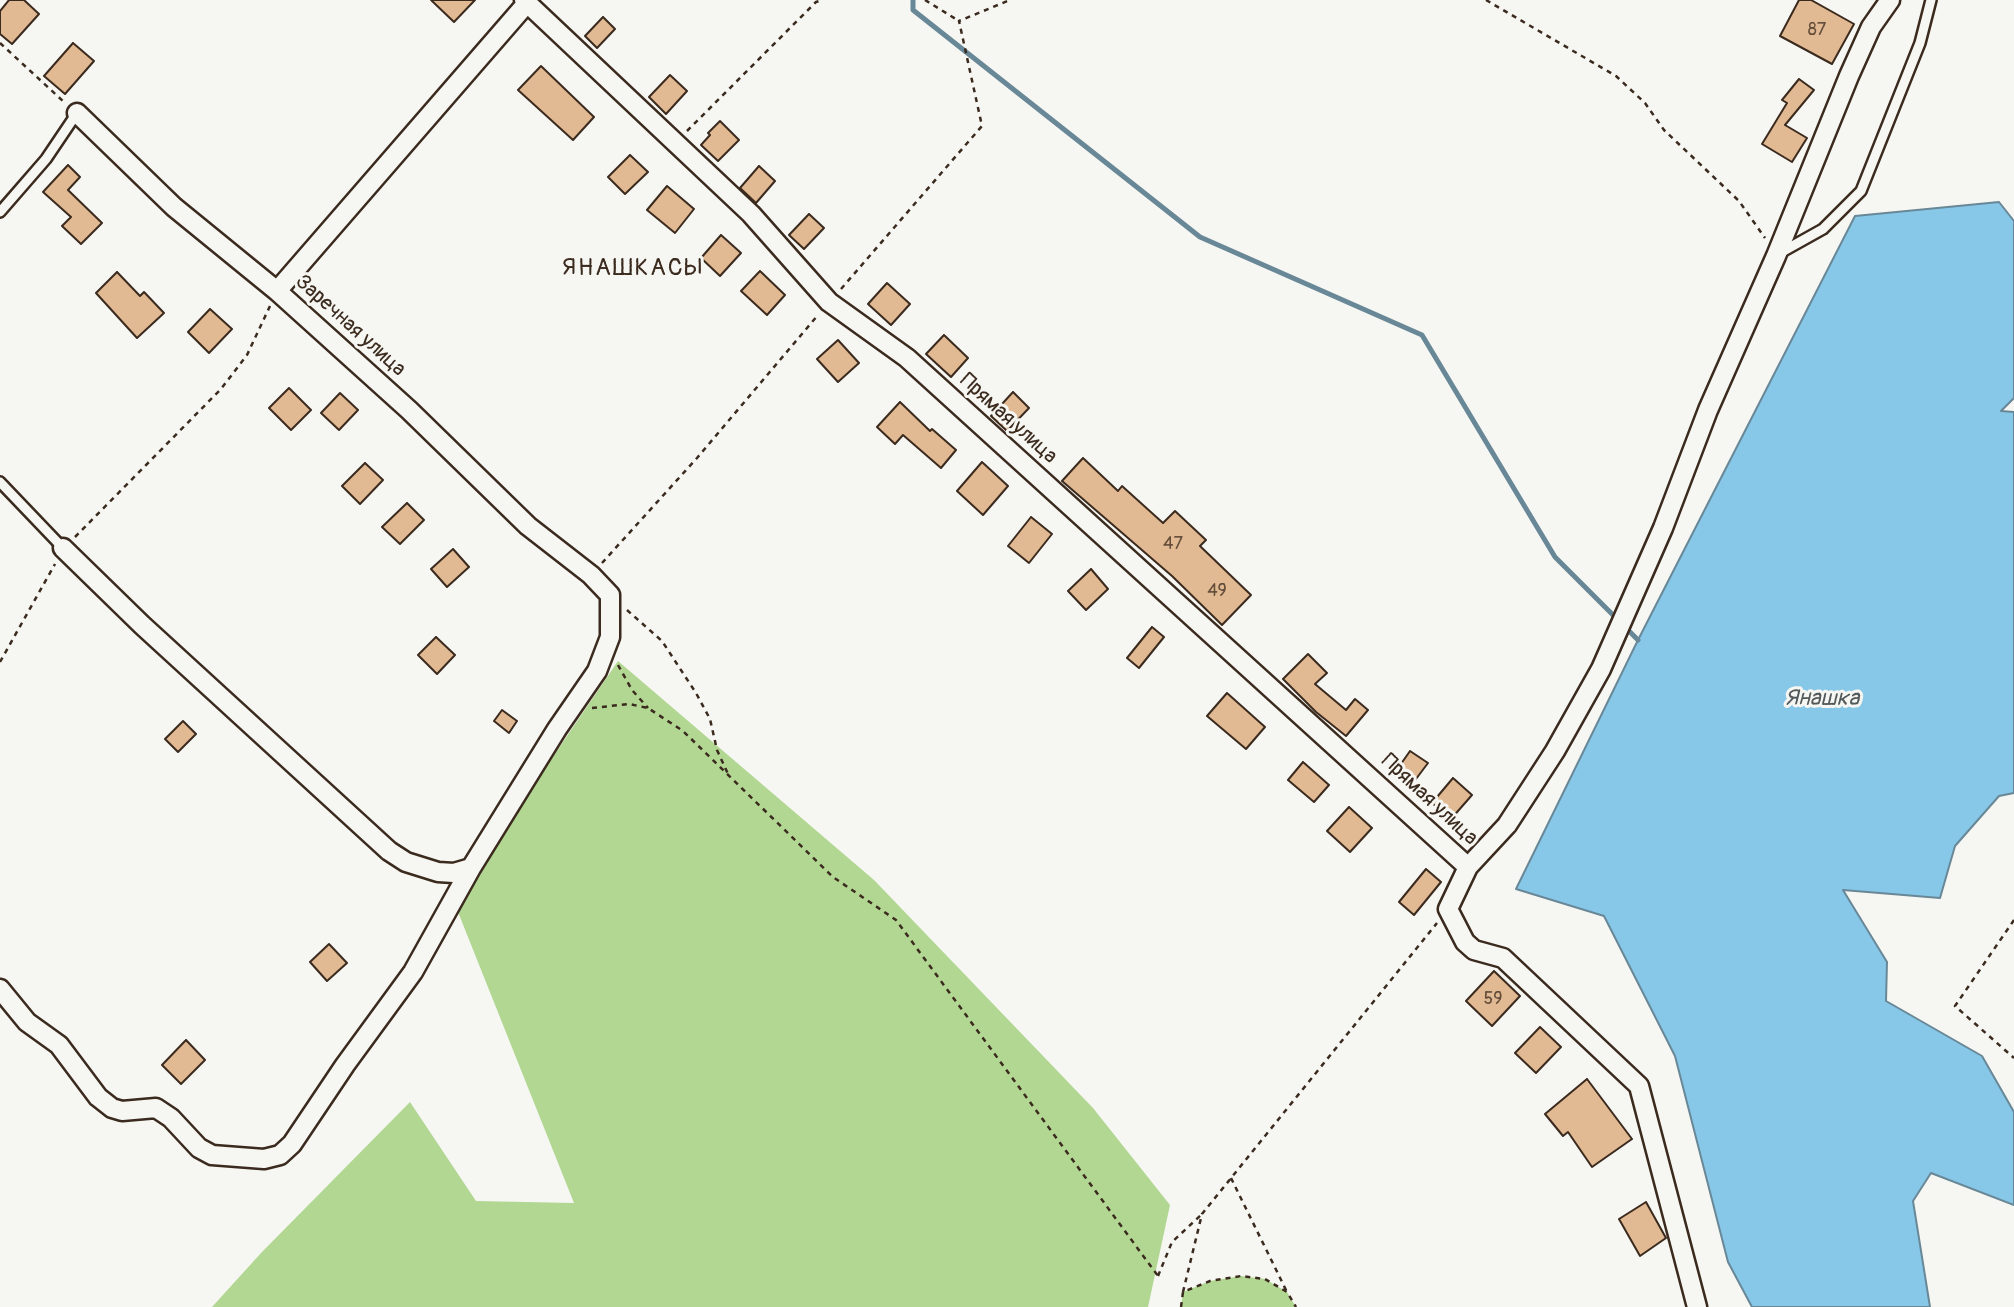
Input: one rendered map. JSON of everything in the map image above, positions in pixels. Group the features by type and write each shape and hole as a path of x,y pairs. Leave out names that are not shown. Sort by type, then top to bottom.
{"street":[{"path":"1698,1307 1639,1086 1503,958 1474,950 1465,942 1448,909 1468,867 1507,825 1555,751 1601,669 1663,528 1707,411 1776,256 1849,76 1871,27 1890,0"},
{"name":"Прямая улица","path":"526,2 751,214 829,302 907,358 1468,867"},
{"path":"277,291 526,2"},
{"name":"Заречная улица","path":"77,113 173,207 277,291 409,410 528,526 591,575 610,595"},
{"path":"63,548 142,625 389,851 406,862 438,873 454,873 471,868"},
{"path":"0,989 27,1022 59,1045 98,1097 112,1108 122,1111 156,1108 172,1118 199,1148 212,1155 233,1158 280,1155 292,1144 413,972 471,868 557,729 597,671 610,637 610,595"}],"lane":[{"path":"1776,256 1823,229 1861,191 1920,43 1931,0"},
{"path":"0,212 47,159 77,113"},
{"path":"0,482 63,548"}],"path":[{"path":"675,142 816,2 823,0"},
{"path":"591,575 697,458 982,126 959,20 925,0"},
{"path":"959,20 1010,0"},
{"path":"1486,0 1616,76 1645,103 1664,130 1740,201 1776,256"},
{"path":"0,43 77,113"},
{"path":"0,662 63,548 221,389 247,355 277,291"},
{"path":"610,595 662,640 710,719 717,750 729,776"},
{"path":"610,637 619,669 648,708 683,732 833,877 896,920 1158,1276 1172,1242 1202,1214 1448,909"},
{"path":"590,708 629,704 648,708"},
{"path":"2014,920 1955,1006 2014,1058"},
{"path":"1231,1178 1296,1307"},
{"path":"1181,1307 1202,1214"},
{"path":"1183,1292 1210,1281 1241,1276 1265,1279 1287,1292"}],"green space":[{"path":"618,661 874,880 1093,1108 1170,1205 1148,1307 212,1307 261,1253 410,1102 476,1201 574,1203 454,902"},
{"path":"1241,1276 1265,1279 1287,1292 1296,1307 1181,1307 1183,1292 1210,1281"}],"water":[{"name":"Янашка","path":"1999,202 2014,221 2014,398 2001,411 2014,412 2014,793 1999,796 1955,846 1940,898 1843,890 1887,962 1886,1001 1982,1056 2014,1112 2014,1205 1931,1173 1913,1201 1930,1307 1752,1307 1728,1262 1675,1056 1604,916 1516,889 1638,640 1855,216"}],"building":[{"path":"9,0 24,0 39,14 12,44 0,34 0,11"},
{"path":"431,0 475,0 454,22"},
{"path":"1799,0 1811,0 1854,24 1832,64 1780,36"},
{"path":"603,17 615,29 597,48 585,36"},
{"path":"73,43 94,61 65,94 44,76"},
{"path":"541,66 594,117 573,140 518,90"},
{"path":"670,75 687,91 666,114 649,97"},
{"path":"1799,79 1814,90 1785,125 1807,138 1792,162 1762,144 1787,103 1782,100"},
{"path":"720,121 739,140 718,161 701,145"},
{"path":"630,155 648,172 625,194 608,177"},
{"path":"68,165 80,177 68,190 102,223 81,244 62,226 71,217 43,192"},
{"path":"759,166 775,181 756,203 740,188"},
{"path":"667,186 694,209 675,233 647,210"},
{"path":"809,214 824,228 804,249 789,235"},
{"path":"721,235 741,253 720,276 701,258"},
{"path":"760,271 785,295 767,315 741,291"},
{"path":"117,272 140,296 144,292 164,313 137,338 96,293"},
{"path":"887,283 910,304 891,325 868,304"},
{"path":"210,309 232,329 209,353 188,332"},
{"path":"944,335 968,358 951,377 926,354"},
{"path":"838,340 859,363 838,382 817,359"},
{"path":"289,388 311,410 291,430 269,408"},
{"path":"1013,392 1029,408 1007,431 991,416"},
{"path":"340,393 358,410 339,430 321,413"},
{"path":"900,402 930,431 932,429 956,450 941,468 903,435 895,444 877,427"},
{"path":"1083,458 1118,491 1122,486 1163,523 1175,511 1206,540 1200,546 1251,595 1222,625 1172,576 1062,481"},
{"path":"982,462 1008,486 983,515 957,491"},
{"path":"365,463 383,480 360,504 342,486"},
{"path":"407,503 424,520 400,544 382,527"},
{"path":"1031,517 1052,534 1029,563 1008,546"},
{"path":"453,549 469,567 447,587 431,569"},
{"path":"1091,569 1108,589 1086,610 1068,591"},
{"path":"1152,627 1164,637 1139,668 1127,658"},
{"path":"436,637 455,655 437,674 418,655"},
{"path":"1308,654 1327,673 1315,684 1346,710 1355,699 1368,710 1346,736 1316,712 1283,679"},
{"path":"1227,693 1265,727 1246,749 1207,716"},
{"path":"502,710 517,721 509,733 494,721"},
{"path":"183,721 196,734 178,752 165,739"},
{"path":"1410,751 1428,763 1413,783 1396,771"},
{"path":"1303,762 1329,785 1314,802 1288,780"},
{"path":"1453,778 1472,795 1451,819 1432,803"},
{"path":"1349,807 1372,828 1350,852 1327,831"},
{"path":"1426,869 1441,882 1414,915 1399,902"},
{"path":"329,944 347,963 327,981 310,962"},
{"path":"1494,971 1520,996 1492,1026 1466,1001"},
{"path":"1540,1027 1561,1047 1536,1073 1515,1053"},
{"path":"186,1040 205,1060 181,1084 162,1065"},
{"path":"1587,1079 1632,1139 1592,1167 1568,1132 1563,1136 1545,1114"},
{"path":"1646,1202 1666,1238 1640,1256 1619,1219"}],"waterway":[{"path":"913,0 913,10 1200,237 1422,335 1555,557 1638,640"}],"district":[{"name":"ЯНАШКАСЫ","path":"633,269"}]}
